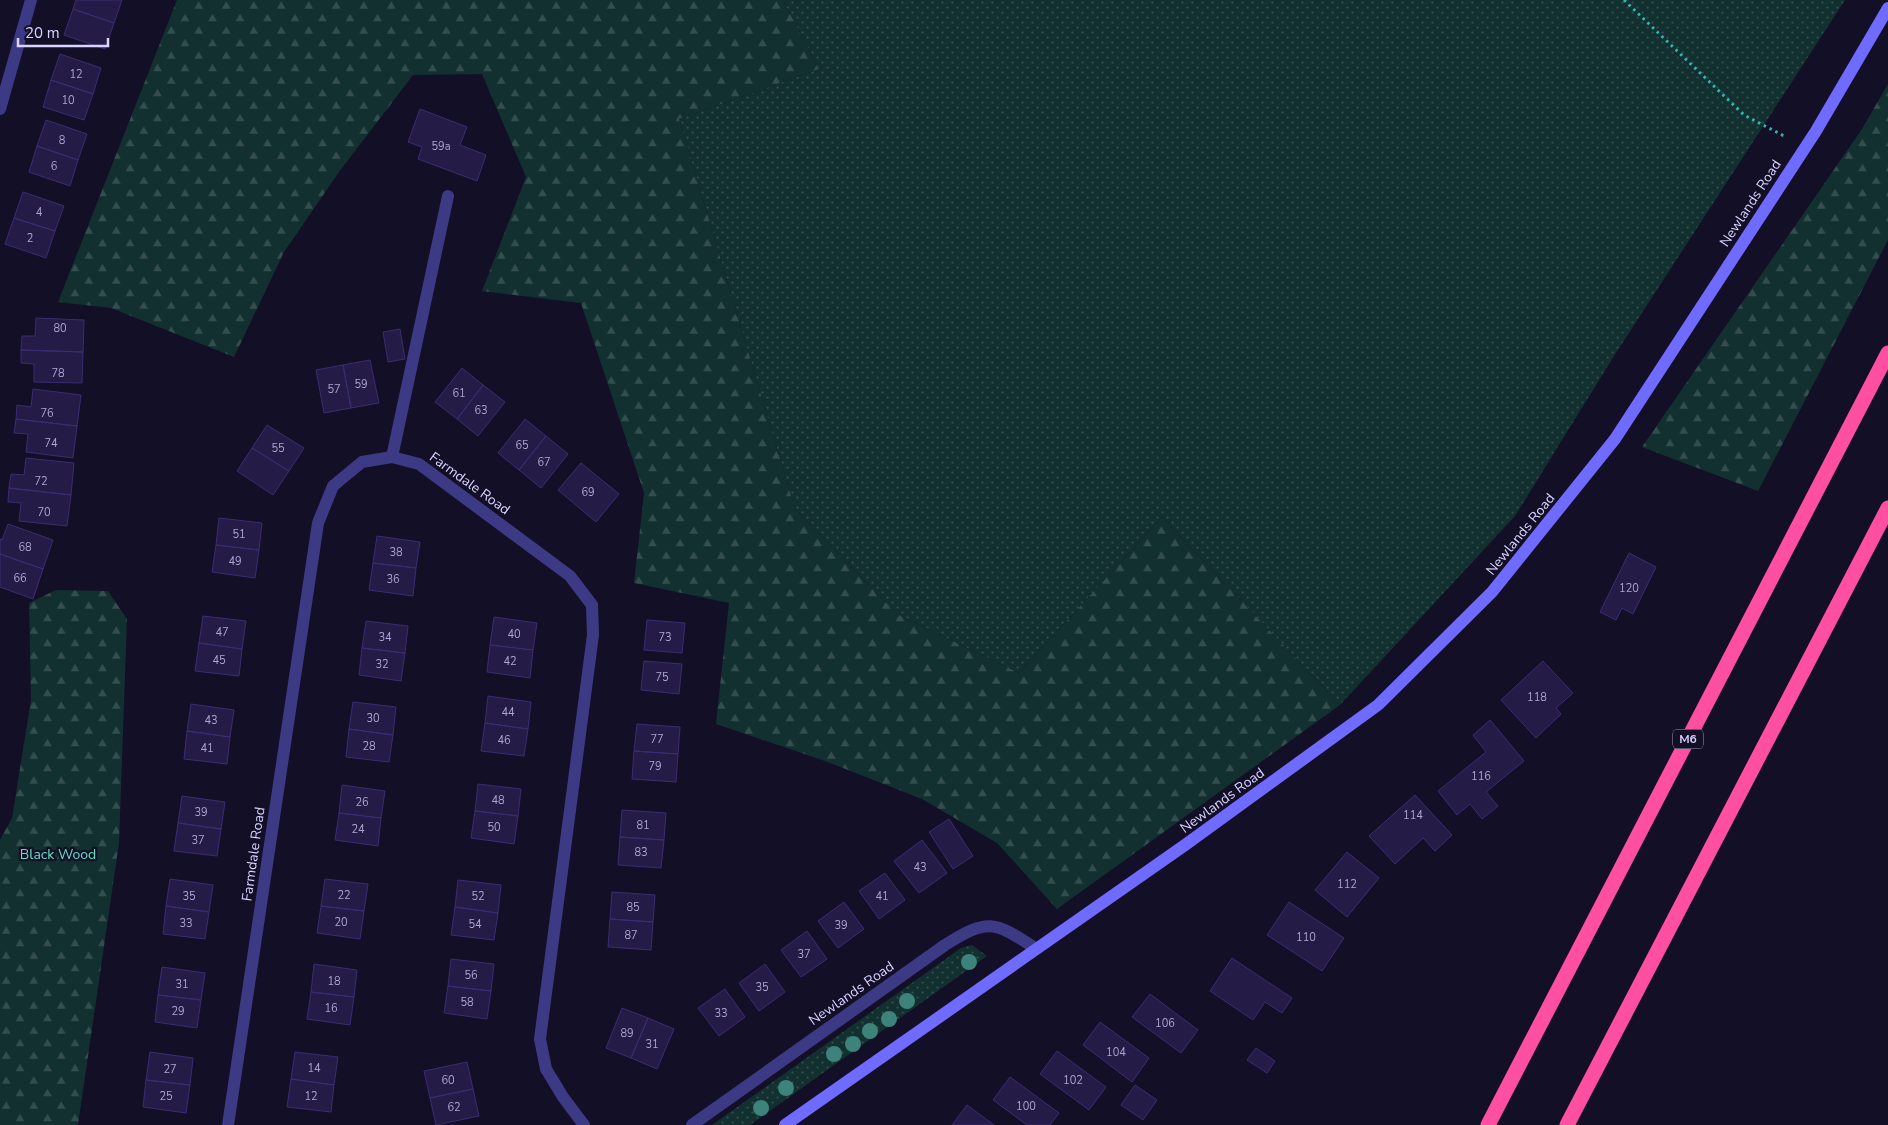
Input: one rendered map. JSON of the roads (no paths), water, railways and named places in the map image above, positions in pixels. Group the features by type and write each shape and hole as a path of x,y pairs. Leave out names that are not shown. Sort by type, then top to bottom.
{"highway":[{"name":"M6","path":"1488,1125 1888,354"},
{"path":"1567,1125 1888,508"}],"street":[{"path":"0,109 31,0"},
{"name":"Newlands Road","path":"785,1125 1035,948 1185,845 1378,705 1492,592 1615,439 1804,147 1888,8"},
{"path":"392,457 448,196"},
{"name":"Farmdale Road","path":"228,1125 318,522 333,486 362,462 392,457 419,464 497,520 570,576 592,605 593,635 540,1039 546,1069 563,1097 584,1125"},
{"name":"Newlands Road","path":"692,1125 969,929 987,925 1006,930 1035,948"}],"park label":[{"name":"Black Wood","path":"58,854"}]}
